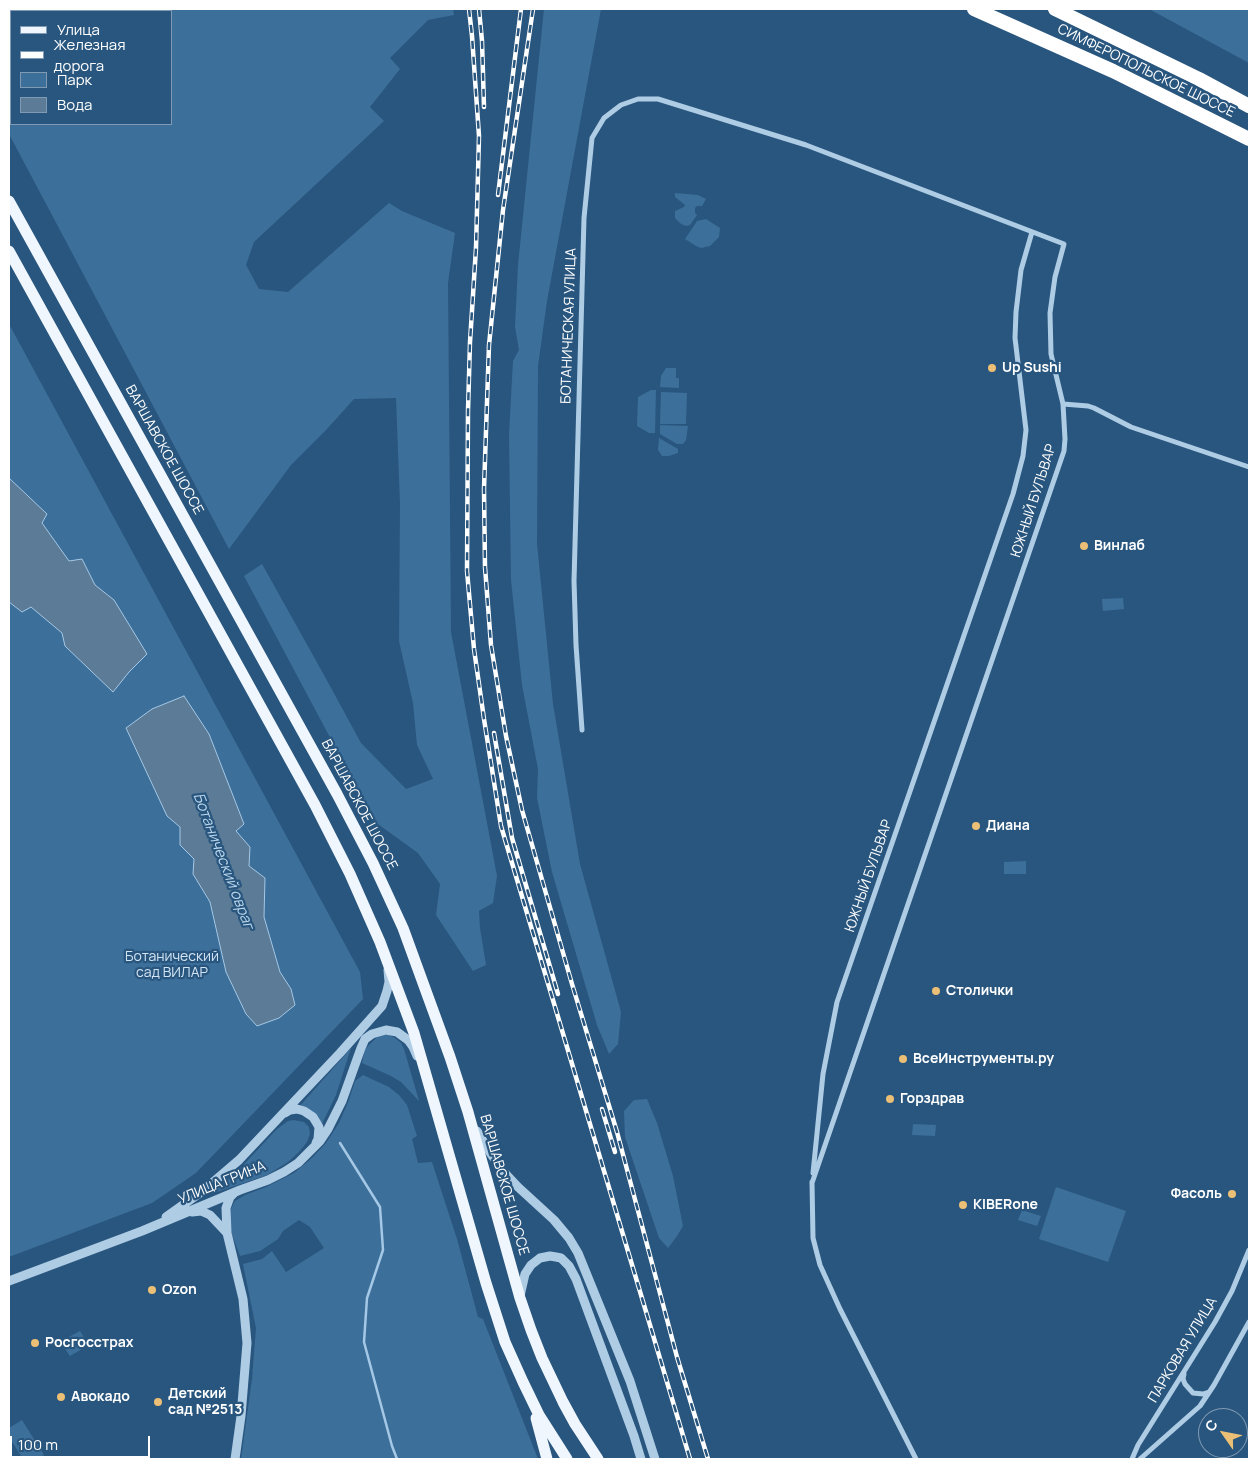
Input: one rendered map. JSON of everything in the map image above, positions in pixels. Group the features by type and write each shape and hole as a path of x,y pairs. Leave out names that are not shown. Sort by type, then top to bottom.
{"highway":[{"name":"СИМФЕРОПОЛЬСКОЕ ШОССЕ","path":"974,9 1113,71 1249,139"},
{"name":"СИМФЕРОПОЛЬСКОЕ ШОССЕ","path":"1055,9 1191,75 1249,106"}],"main road":[{"name":"ВАРШАВСКОЕ ШОССЕ","path":"9,201 359,834 406,936 439,1026 468,1112 520,1298 542,1358 575,1424 598,1459"},
{"path":"9,251 315,806 350,874 380,942 414,1033 496,1315 508,1350 543,1421 567,1459"},
{"path":"528,1393 541,1432 547,1459"}],"street":[{"name":"БОТАНИЧЕСКАЯ УЛИЦА","path":"582,730 576,645 574,571 584,218 592,138 604,118 621,105 638,99 658,99 806,145 1032,232"},
{"name":"ЮЖНЫЙ БУЛЬВАР","path":"812,1183 1064,451 1063,404 1051,354 1050,313 1055,277 1064,244 1032,232 1021,270 1016,312 1015,338 1026,430 1023,456 1013,494 837,1002 823,1074 812,1183 813,1238 820,1265 840,1310 916,1459"},
{"path":"1063,404 1094,408 1131,427 1249,467"},
{"name":"УЛИЦА ГРИНА","path":"142,1231 190,1201 223,1175 283,1114 382,1006 389,982 388,970 380,942"},
{"path":"308,1153 320,1141 336,1115 365,1039 375,1032 392,1030 403,1035 408,1040 413,1047 432,1094"},
{"path":"283,1114 297,1109 309,1114 316,1121 319,1127 318,1139 308,1153"},
{"path":"468,1112 481,1139 502,1170 570,1238 611,1331 655,1459"},
{"name":"УЛИЦА ГРИНА","path":"9,1281 142,1231 268,1180 298,1163 308,1153"},
{"path":"234,1193 228,1201 226,1208 227,1233 243,1299 247,1343 241,1416 235,1459"},
{"path":"190,1201 204,1198 221,1210 226,1219"},
{"path":"187,1212 201,1211 210,1215 227,1233"},
{"name":"ПАРКОВАЯ УЛИЦА","path":"1132,1459 1138,1445 1232,1291 1249,1250"},
{"path":"520,1298 524,1274 535,1261 545,1256 550,1256 561,1258 569,1266 576,1279 634,1436 640,1459"},
{"path":"1141,1459 1200,1406 1210,1392 1249,1322"},
{"path":"1184,1371 1183,1379 1189,1390 1198,1394 1210,1392"}],"green space":[{"path":"9,9 453,9 454,15 428,20 390,58 400,69 370,107 384,121 254,242 246,265 259,289 288,292 389,203 402,211 455,233 448,283 451,632 497,876 493,903 479,911 486,965 473,971 436,915 440,884 418,853 375,822 244,576 262,564 361,743 406,789 433,779 417,745 413,703 399,641 400,504 396,398 354,399 291,465 229,549 9,134"},
{"path":"544,9 601,9 547,301 538,366 537,544 553,704 580,864 621,1012 618,1044 609,1054 597,1025 552,872 537,798 538,769 522,685 511,580 509,435 513,361 519,350 515,327 518,265"},
{"path":"1149,9 1249,9 1249,63"},
{"path":"675,193 698,195 706,199 702,206 695,208 697,215 690,225 681,224 675,218 675,211 685,205 675,197"},
{"path":"706,219 720,228 719,237 710,246 701,248 685,239 697,221"},
{"name":"Ботанический сад ВИЛАР","path":"9,324 360,972 363,999 196,1173 152,1203 9,1257"},
{"path":"666,368 676,368 679,388 660,387 661,376"},
{"path":"651,390 656,390 655,433 649,433 637,426 638,397"},
{"path":"661,392 687,393 686,424 660,424"},
{"path":"660,425 688,426 686,440 683,444 677,444 660,434"},
{"path":"659,438 678,449 678,453 662,456 658,450"},
{"path":"1123,598 1124,609 1103,611 1102,599"},
{"path":"1026,861 1026,874 1004,874 1004,862"},
{"path":"389,1035 401,1043 419,1101 401,1082 362,1063 365,1049 376,1038"},
{"path":"351,1048 336,1095 321,1126 299,1107"},
{"path":"363,1075 389,1087 407,1105 417,1136 412,1139 418,1163 432,1162 457,1239 478,1317 483,1319 538,1459 241,1459 252,1379 256,1328 243,1264 262,1259 272,1251 286,1272 324,1248 310,1227 299,1220 283,1231 278,1239 260,1251 240,1256 231,1232 231,1209 235,1201 294,1173 312,1158 326,1143 339,1123 355,1081"},
{"path":"647,1099 657,1123 673,1176 683,1226 668,1248 659,1238 625,1137 624,1111 634,1100"},
{"path":"288,1121 304,1122 309,1127 310,1134 307,1142 288,1162 267,1175 211,1194 234,1175 277,1129"},
{"path":"913,1124 936,1125 935,1136 912,1135"},
{"path":"1056,1187 1126,1211 1108,1262 1039,1239"},
{"path":"1022,1210 1041,1216 1037,1226 1018,1220"},
{"path":"80,1331 89,1345 70,1356 63,1346 67,1338"},
{"path":"22,1420 44,1455 37,1459 23,1459 9,1437 9,1428"}],"water":[{"path":"9,478 47,514 42,523 69,561 82,559 95,585 114,600 147,654 113,692 65,646 62,633 31,607 22,612 9,602"},
{"path":"184,696 209,734 244,824 236,831 250,847 249,866 265,878 264,917 280,972 291,989 295,1005 279,1018 257,1026 246,1014 226,972 210,902 193,874 194,859 180,845 180,827 167,816 126,728 152,709"}],"waterway":[{"name":"Ботанический овраг","path":"340,1143 380,1207 383,1250 367,1298 364,1342 397,1459"}],"railway":[{"path":"469,9 479,136 468,411 467,571 474,649 484,719 501,826 690,1459"},
{"path":"479,9 484,107"},
{"path":"498,195 521,9"},
{"path":"533,9 503,210 489,345 484,489 485,567 491,645 506,736 522,810 617,1132 677,1357 708,1459"},
{"path":"494,733 512,838 558,994"},
{"path":"602,1109 615,1152"}],"place":[{"name":"Up Sushi","path":"992,368"},
{"name":"Винлаб","path":"1084,546"},
{"name":"Диана","path":"976,826"},
{"name":"Столички","path":"936,991"},
{"name":"ВсеИнструменты.ру","path":"903,1059"},
{"name":"Горздрав","path":"890,1099"},
{"name":"Фасоль","path":"1232,1194"},
{"name":"KIBERone","path":"963,1205"},
{"name":"Ozon","path":"152,1290"},
{"name":"Росгосстрах","path":"35,1343"},
{"name":"Авокадо","path":"61,1397"},
{"name":"Детский сад №2513","path":"158,1402"}]}
